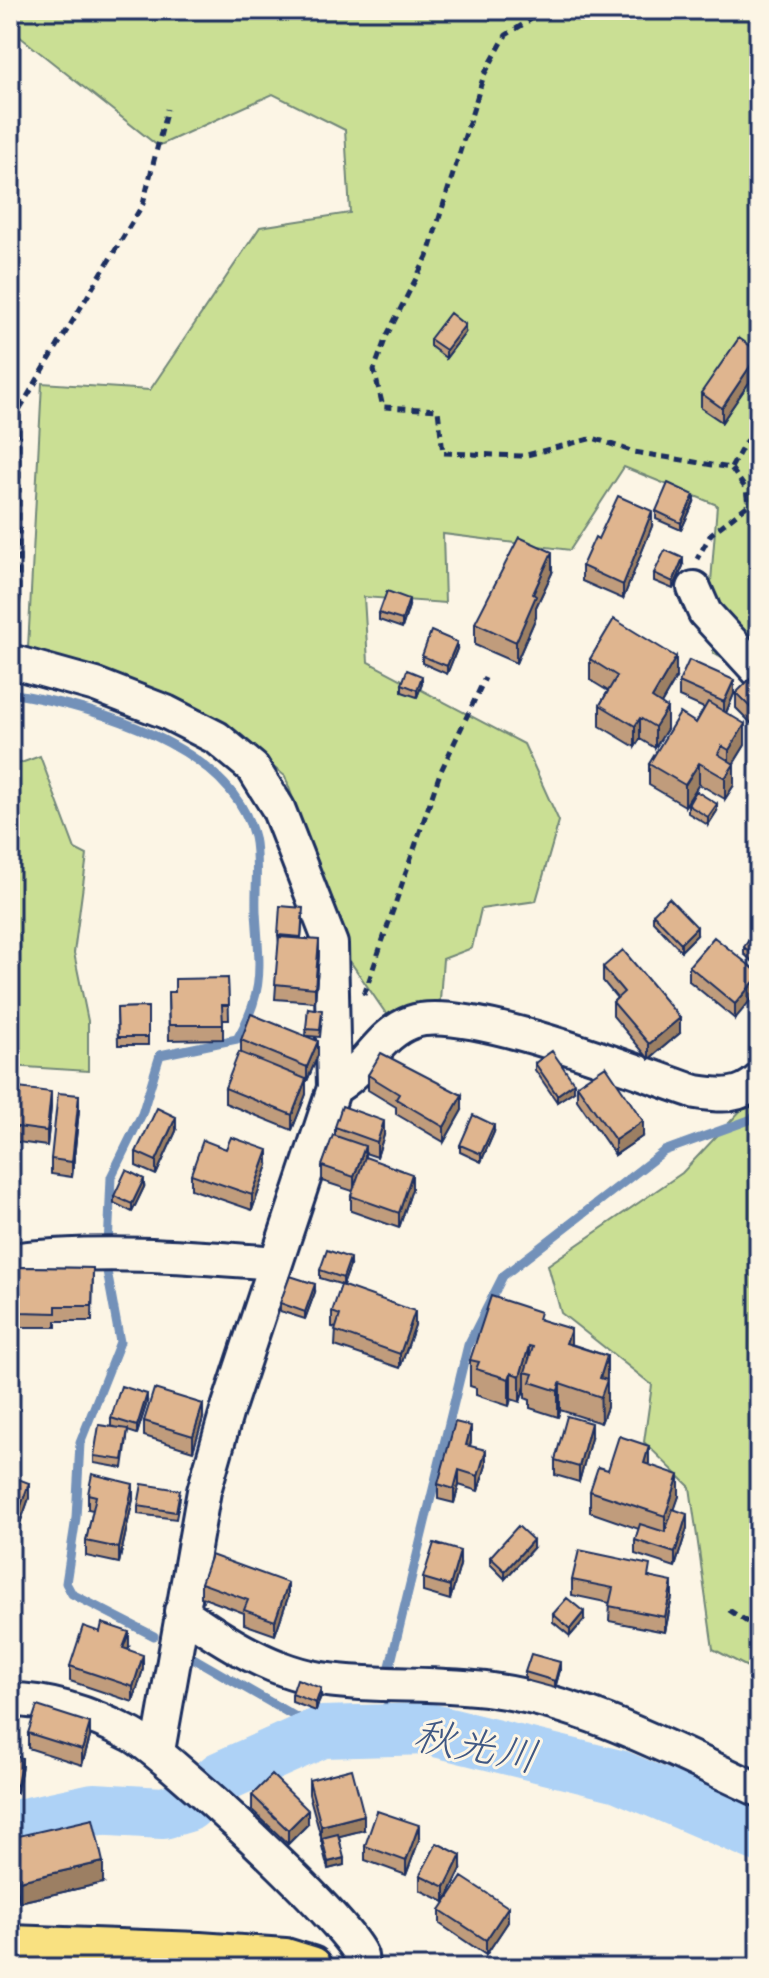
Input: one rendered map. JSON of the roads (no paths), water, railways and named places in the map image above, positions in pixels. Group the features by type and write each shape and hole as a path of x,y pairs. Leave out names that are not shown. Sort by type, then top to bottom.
{"main road":[{"path":"10,1947 214,1955 285,1960 311,1968"}],"street":[{"path":"694,588 705,613 759,672"},
{"path":"11,648 166,712 217,738 253,768 278,808 331,944 334,1088 204,1491 181,1611 169,1762"},
{"path":"334,1088 354,1077 388,1036 414,1021 445,1018 514,1031 696,1092 725,1096 748,1090 759,1080"},
{"path":"10,1260 108,1252 276,1263"},
{"path":"181,1611 208,1630 278,1667 326,1680 492,1690 558,1705 653,1741 759,1790"},
{"path":"10,1700 41,1700 85,1714 169,1762 226,1813 332,1919 361,1955 361,1968"}],"waterway":[{"path":"10,693 117,720 154,735 188,754 218,778 241,805 254,837 258,977 253,1006 237,1039 160,1055 142,1114 111,1177 107,1271 120,1342 80,1443 76,1518 66,1583 72,1594 154,1636"},
{"path":"390,1666 468,1345 503,1276 664,1151 752,1119 759,1112"},
{"path":"188,1655 322,1732"},
{"path":"383,1730 386,1707"},
{"name":"秋光川","path":"10,1827 94,1809 163,1813 187,1806 221,1777 322,1732 428,1729 619,1776 759,1836"}]}
